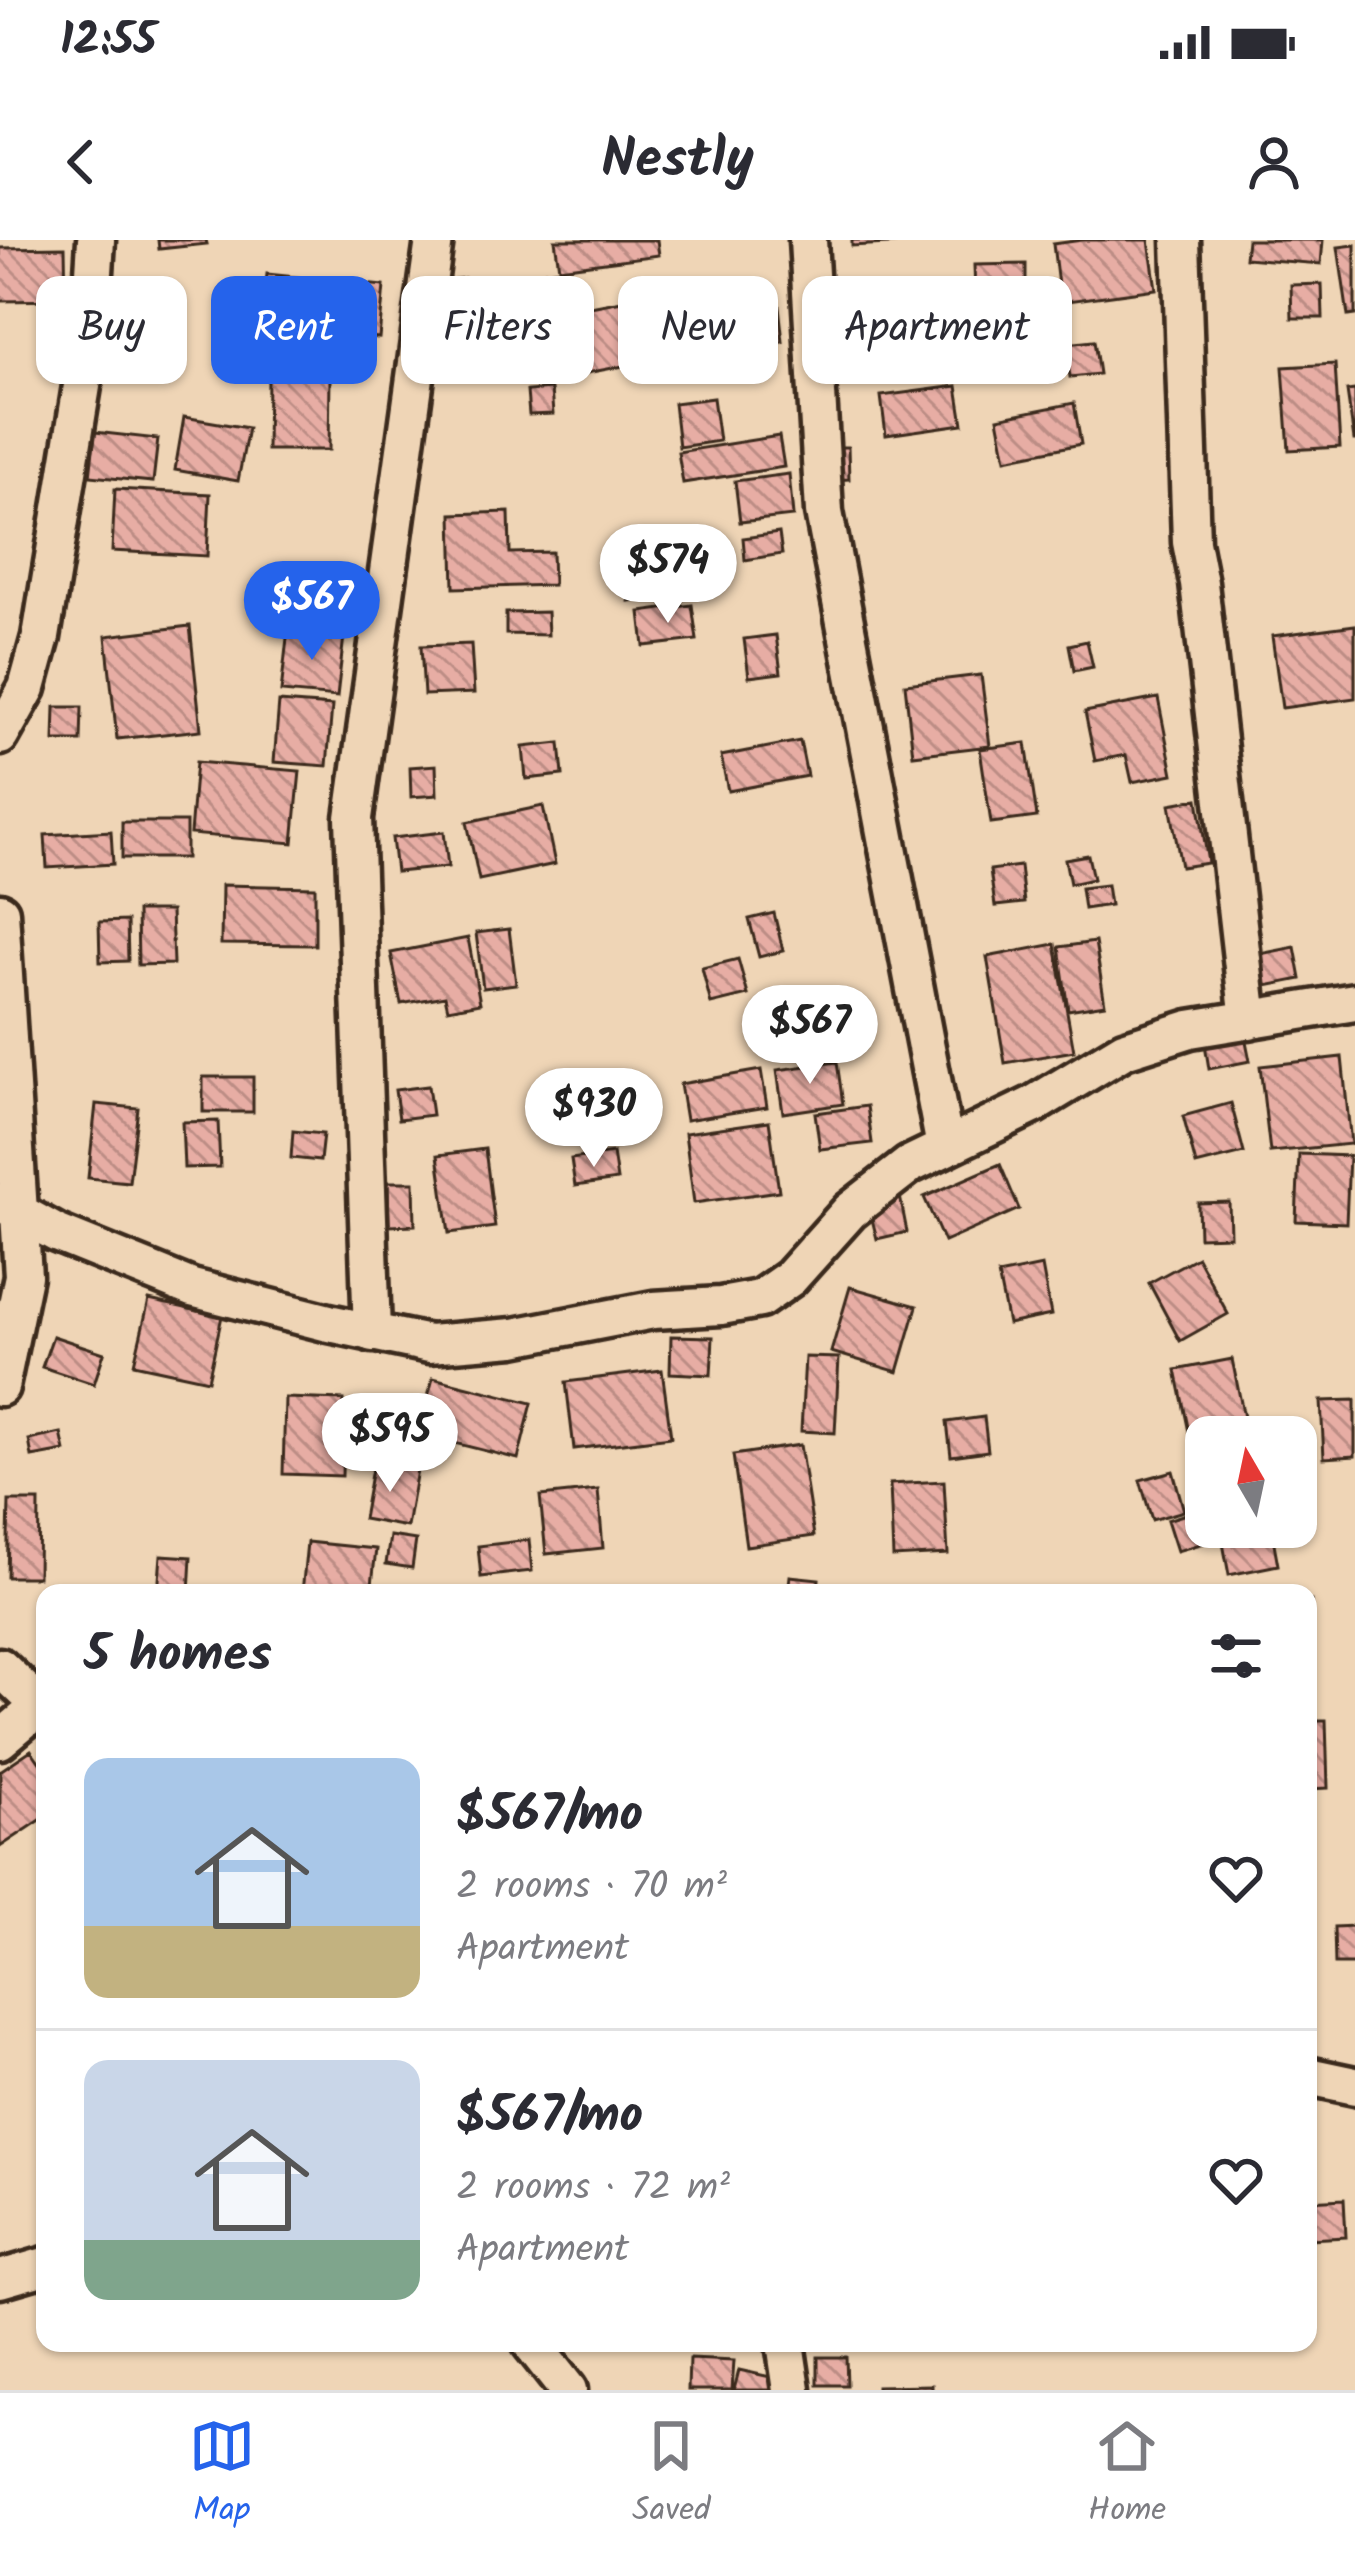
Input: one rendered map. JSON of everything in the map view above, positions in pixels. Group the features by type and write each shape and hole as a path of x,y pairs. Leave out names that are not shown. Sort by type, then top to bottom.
{"street":[{"path":"0,736 27,688 41,637 90,337 96,240"},
{"path":"372,1333 354,818 434,240"},
{"path":"808,240 824,512 946,1147"},
{"path":"1180,240 1191,542 1249,1020"},
{"path":"0,912 10,1208 23,1276 0,1387"},
{"path":"10,1208 56,1233 193,1288 429,1344 514,1337 653,1310 722,1306 760,1299 790,1278 850,1211 909,1165 1033,1105 1124,1050 1190,1029 1355,1003"},
{"path":"0,1667 36,1698"},
{"path":"0,1740 36,1711"},
{"path":"1317,2078 1355,2086"},
{"path":"0,2279 36,2269"},
{"path":"538,2352 568,2390"},
{"path":"786,2352 792,2390"}],"building":[{"path":"158,240 206,240 207,244 159,249"},
{"path":"555,240 657,240 659,255 559,268"},
{"path":"852,240 905,240 905,243 852,246"},
{"path":"1149,240 1156,289 1072,300 1072,276 1057,276 1053,244"},
{"path":"1247,240 1323,240 1321,264 1245,258"},
{"path":"1355,245 1355,315 1348,316 1338,247"},
{"path":"65,247 66,276 36,276 36,300 0,301 0,248"},
{"path":"1026,264 1026,276 974,276 974,265"},
{"path":"560,269 561,276 540,276 540,272"},
{"path":"1322,284 1323,318 1292,318 1291,285"},
{"path":"377,285 384,286 377,338"},
{"path":"618,302 618,367 594,372 594,306"},
{"path":"778,306 783,342 778,343"},
{"path":"1094,341 1099,374 1072,377 1072,343"},
{"path":"1335,364 1340,447 1289,450 1283,367"},
{"path":"268,384 330,384 329,450 267,450"},
{"path":"957,386 963,424 886,435 881,396"},
{"path":"551,389 553,414 529,415 527,391"},
{"path":"1355,390 1355,440 1354,440 1347,391"},
{"path":"713,398 719,441 679,447 674,403"},
{"path":"1074,403 1081,444 1006,459 998,418"},
{"path":"184,417 248,428 238,481 175,470"},
{"path":"95,432 158,439 153,482 90,476"},
{"path":"779,436 784,467 683,483 678,452"},
{"path":"829,447 848,447 849,479 830,480"},
{"path":"789,474 793,516 740,522 735,481"},
{"path":"115,489 210,494 207,556 112,551"},
{"path":"509,512 510,553 552,552 553,585 454,588 452,514"},
{"path":"779,533 782,554 745,560 743,538"},
{"path":"680,541 688,592 629,601 621,549"},
{"path":"692,605 697,640 644,646 640,612"},
{"path":"547,612 548,635 506,634 506,613"},
{"path":"1355,625 1355,698 1282,708 1272,636"},
{"path":"190,626 201,730 117,739 106,636"},
{"path":"288,629 344,636 337,697 281,692"},
{"path":"776,635 781,673 749,677 744,639"},
{"path":"1087,641 1093,667 1074,671 1069,645"},
{"path":"471,644 474,693 424,695 421,646"},
{"path":"981,675 990,746 913,755 905,684"},
{"path":"1158,698 1173,774 1132,782 1126,755 1095,761 1085,712"},
{"path":"279,702 332,706 327,766 274,762"},
{"path":"55,707 82,707 81,741 54,741"},
{"path":"800,741 807,776 728,791 721,756"},
{"path":"560,743 563,775 526,779 523,747"},
{"path":"1026,743 1037,817 991,823 980,749"},
{"path":"196,762 300,771 293,843 190,834"},
{"path":"436,765 437,795 411,797 410,767"},
{"path":"1198,799 1208,863 1181,867 1170,804"},
{"path":"543,806 555,864 479,880 467,822"},
{"path":"122,822 186,822 186,858 122,858"},
{"path":"111,831 113,864 47,868 45,835"},
{"path":"444,832 448,867 396,872 392,838"},
{"path":"1088,855 1093,879 1070,884 1065,859"},
{"path":"1020,866 1024,903 995,906 990,870"},
{"path":"222,885 315,887 315,945 221,944"},
{"path":"1107,885 1110,905 1084,909 1081,888"},
{"path":"137,911 171,911 173,964 138,965"},
{"path":"774,913 783,951 759,957 749,919"},
{"path":"127,921 128,961 100,962 99,922"},
{"path":"509,929 516,984 483,988 476,933"},
{"path":"468,938 480,1003 448,1009 445,996 401,1004 391,953"},
{"path":"1095,942 1105,1004 1068,1010 1059,947"},
{"path":"1055,944 1074,1051 1005,1063 987,957"},
{"path":"1295,947 1301,979 1266,986 1260,954"},
{"path":"738,959 748,995 711,1004 702,968"},
{"path":"1245,1036 1250,1061 1209,1069 1205,1044"},
{"path":"1342,1057 1351,1144 1270,1152 1260,1066"},
{"path":"837,1062 843,1104 783,1113 777,1070"},
{"path":"761,1070 767,1107 686,1120 680,1084"},
{"path":"203,1077 253,1077 253,1112 203,1112"},
{"path":"428,1086 432,1115 399,1119 395,1090"},
{"path":"1231,1103 1244,1153 1196,1165 1183,1116"},
{"path":"96,1104 138,1108 129,1182 88,1178"},
{"path":"867,1106 872,1143 820,1149 815,1113"},
{"path":"218,1121 220,1167 184,1168 182,1122"},
{"path":"769,1121 779,1191 694,1203 685,1133"},
{"path":"293,1131 323,1134 320,1161 291,1158"},
{"path":"485,1149 495,1227 449,1233 438,1155"},
{"path":"613,1153 617,1180 575,1186 571,1159"},
{"path":"1299,1154 1349,1156 1346,1223 1296,1221"},
{"path":"1000,1164 1019,1209 944,1242 924,1197"},
{"path":"388,1182 414,1182 415,1225 389,1226"},
{"path":"900,1196 907,1232 877,1239 868,1203"},
{"path":"1229,1202 1230,1236 1199,1237 1198,1203"},
{"path":"1197,1257 1228,1314 1180,1341 1149,1283"},
{"path":"1042,1266 1051,1315 1008,1324 998,1275"},
{"path":"850,1287 917,1306 898,1372 831,1352"},
{"path":"149,1300 222,1316 208,1380 134,1364"},
{"path":"53,1336 104,1353 94,1384 42,1367"},
{"path":"671,1336 713,1337 711,1375 670,1373"},
{"path":"805,1357 839,1358 835,1433 801,1431"},
{"path":"1232,1359 1244,1416 1186,1416 1176,1370"},
{"path":"662,1370 671,1437 574,1449 566,1382"},
{"path":"433,1378 532,1403 518,1459 418,1434"},
{"path":"285,1398 344,1400 342,1476 283,1474"},
{"path":"1355,1400 1355,1456 1324,1458 1321,1401"},
{"path":"984,1417 988,1451 951,1456 947,1422"},
{"path":"61,1433 65,1451 32,1457 29,1440"},
{"path":"800,1445 814,1536 746,1546 733,1455"},
{"path":"373,1463 417,1470 407,1527 363,1519"},
{"path":"1173,1471 1184,1511 1152,1520 1140,1480"},
{"path":"944,1481 948,1554 893,1557 890,1484"},
{"path":"598,1490 603,1548 546,1554 540,1496"},
{"path":"9,1501 39,1501 38,1577 7,1577"},
{"path":"1185,1514 1187,1548 1177,1551 1167,1520"},
{"path":"390,1536 416,1540 412,1568 386,1564"},
{"path":"529,1540 532,1571 481,1577 478,1546"},
{"path":"307,1542 376,1549 372,1584 303,1584"},
{"path":"1224,1548 1275,1548 1278,1565 1229,1575"},
{"path":"161,1555 191,1557 190,1584 159,1584"},
{"path":"790,1576 819,1579 819,1584 789,1584"},
{"path":"1317,1720 1326,1720 1328,1788 1317,1789"},
{"path":"31,1750 36,1757 36,1823 0,1847 0,1771"},
{"path":"1355,1926 1355,1964 1335,1964 1334,1927"},
{"path":"1344,2199 1346,2237 1317,2239 1317,2200"},
{"path":"818,2357 846,2357 847,2385 818,2385"},
{"path":"689,2359 734,2361 732,2390 688,2390"},
{"path":"739,2370 784,2380 782,2390 734,2390"},
{"path":"932,2385 932,2390 877,2390 877,2386"}]}
